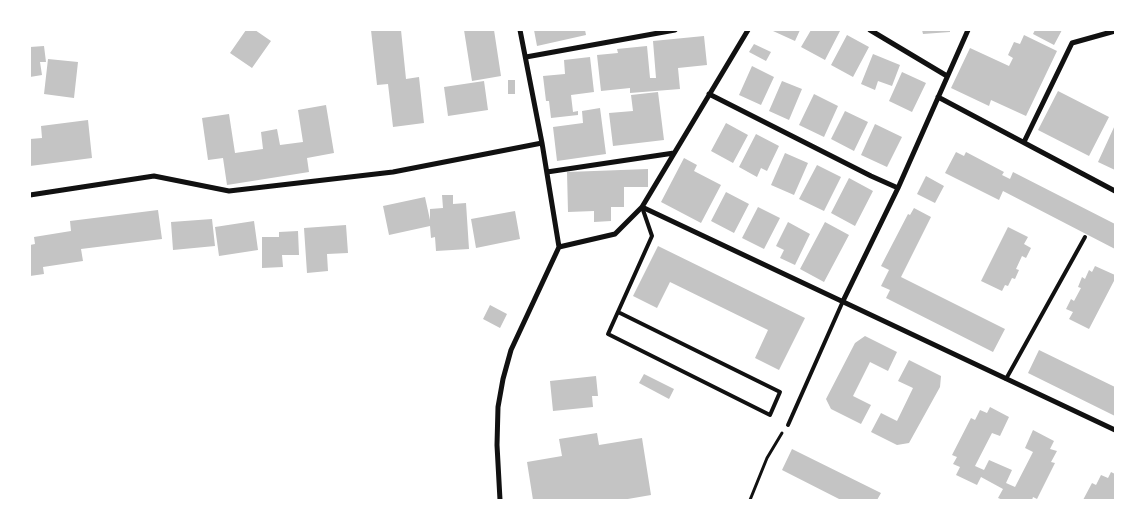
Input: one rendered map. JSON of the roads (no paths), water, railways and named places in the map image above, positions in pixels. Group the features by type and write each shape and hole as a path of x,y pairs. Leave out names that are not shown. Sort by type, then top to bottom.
{"street":[{"path":"500,500 497,445 498,407 503,379 511,350 559,247 542,143 520,30"},
{"path":"526,57 675,30"},
{"path":"559,247 615,234 642,207 748,30"},
{"path":"870,30 948,76"},
{"path":"843,301 898,188 968,30"},
{"path":"1024,142 1072,42 1115,31"},
{"path":"709,94 898,188"},
{"path":"938,97 1115,191"},
{"path":"30,195 154,176 229,191 393,172 542,143"},
{"path":"547,172 674,153"},
{"path":"642,207 1115,430"}],"lane":[{"path":"618,312 780,392 770,415 608,334 652,236 642,207"},
{"path":"1006,379 1085,237"},
{"path":"788,425 843,301"}]}
